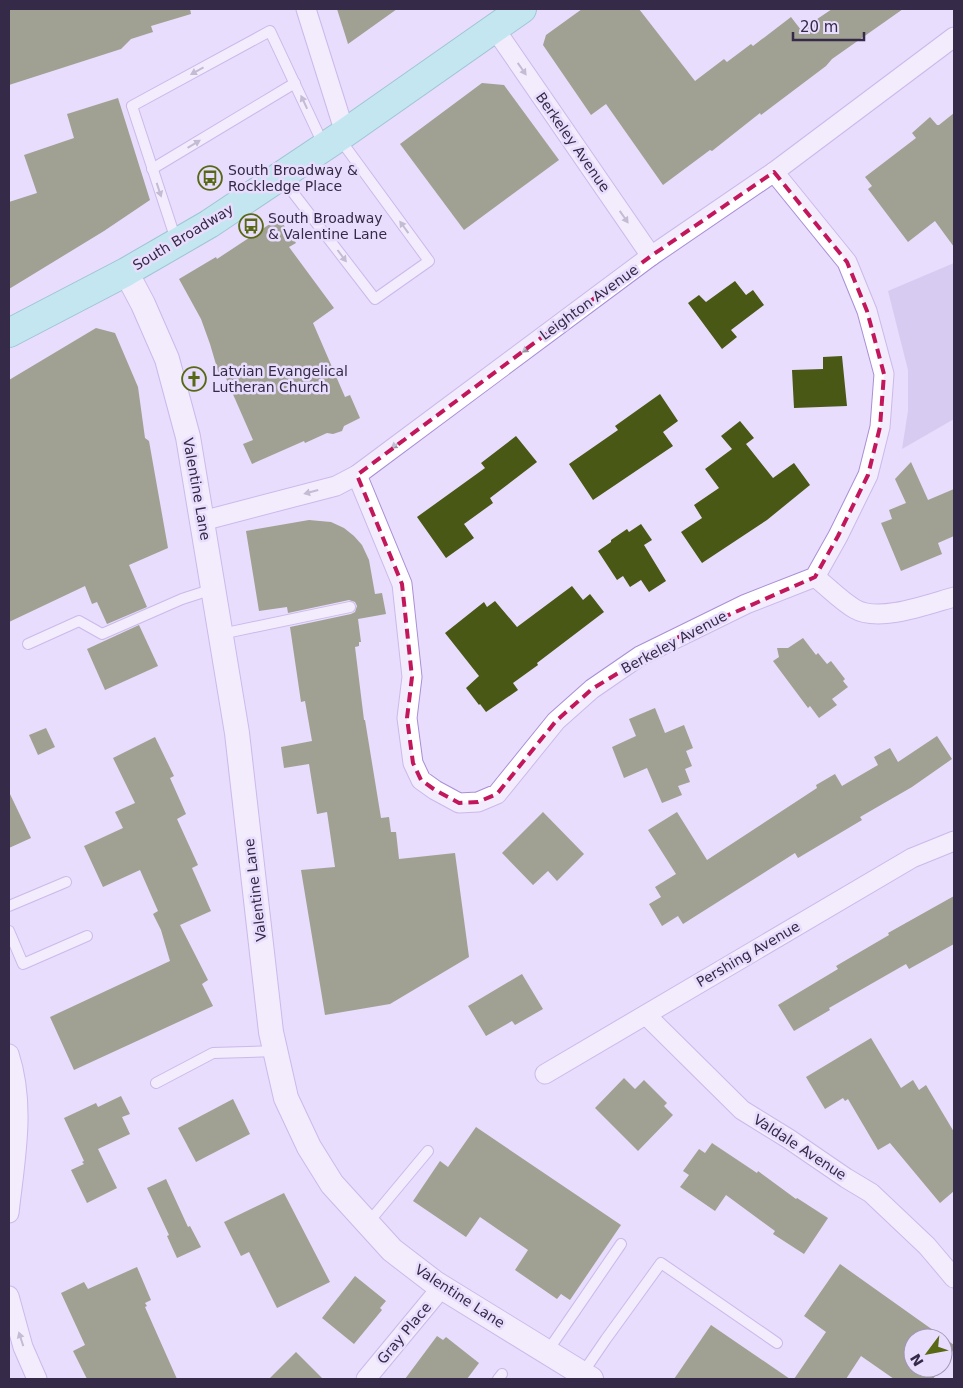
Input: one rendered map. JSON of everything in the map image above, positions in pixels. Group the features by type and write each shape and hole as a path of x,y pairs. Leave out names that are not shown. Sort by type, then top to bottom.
{"main road":[{"name":"South Broadway","path":"9,333 126,272 209,224 336,139 521,9"}],"street":[{"path":"306,9 336,139"},
{"name":"Berkeley Avenue","path":"495,29 651,256"},
{"name":"Leighton Avenue","path":"202,521 336,486 356,475 651,256 774,172 954,37"},
{"path":"774,172 848,262 867,311 884,374 880,427 868,475 838,536 815,577 856,610 878,614 910,610 954,597"},
{"name":"Valentine Lane","path":"126,272 143,304 167,359 188,437 237,733 271,1032 286,1098 308,1147 332,1184 392,1250 442,1288 586,1376"},
{"name":"Berkeley Avenue","path":"356,475 402,584 412,677 407,718 413,763 421,780 434,790 459,803 478,802 497,794 556,721 592,689 640,656 746,604 815,577"},
{"name":"Pershing Avenue","path":"545,1074 912,858 954,841"},
{"name":"Valdale Avenue","path":"646,1015 742,1110 871,1193 927,1246 954,1278"},
{"path":"9,1054 13,1094 19,1119 9,1213"},
{"name":"Gray Place","path":"366,1379 442,1288"},
{"path":"9,1296 24,1347 37,1379"}],"lane":[{"path":"176,242 132,106 270,31 295,83 429,261 375,299 281,176"},
{"path":"152,169 295,83"},
{"path":"28,644 79,621 102,634 182,599 214,589"},
{"path":"221,634 350,608"},
{"path":"9,906 66,882"},
{"path":"9,931 23,964 87,936"},
{"path":"156,1083 213,1053 276,1051"},
{"path":"368,1223 428,1151"},
{"path":"547,1352 621,1244"},
{"path":"586,1376 661,1263 777,1343"}],"highlighted area":[{"path":"774,172 847,262 867,311 884,374 880,427 868,475 838,536 815,577 674,639 592,689 556,721 497,794 478,802 459,803 421,780 413,763 407,718 412,677 402,584 357,475 651,256"}],"shaded area":[{"path":"954,263 954,419 902,449 908,411 908,370 888,291"}],"building":[{"path":"9,9 190,9 191,14 151,26 153,32 131,39 121,49 9,85"},
{"path":"337,9 397,9 348,44"},
{"path":"582,9 639,9 695,81 724,59 727,62 751,44 753,46 791,17 801,30 832,9 903,9 832,59 826,66 761,115 760,113 712,151 710,150 663,185 606,104 591,115 543,45 546,35"},
{"path":"482,83 504,85 559,160 464,230 400,144"},
{"path":"118,98 150,200 104,231 9,289 9,202 37,193 24,155 74,138 67,114"},
{"path":"954,113 954,247 935,221 908,242 868,189 872,186 865,177 916,138 912,133 930,117 939,125"},
{"path":"279,218 296,243 289,247 334,308 313,323 345,397 350,395 360,418 344,426 342,431 333,434 327,433 305,443 304,441 252,464 243,444 253,440 225,376 220,378 201,319 179,279 216,257 217,259"},
{"path":"735,281 746,295 753,290 764,305 731,330 737,337 722,349 688,303 699,295 706,302"},
{"path":"96,328 115,333 138,387 145,438 149,441 168,548 129,565 147,607 107,624 97,602 92,604 85,586 9,622 9,380"},
{"path":"842,356 847,406 794,408 792,370 823,369 823,357"},
{"path":"660,394 678,421 663,432 673,446 593,500 569,464 618,430 615,426"},
{"path":"740,421 754,438 746,444 773,478 794,463 810,485 767,520 702,563 681,532 702,518 694,505 719,488 705,469 732,449 721,436"},
{"path":"516,436 537,462 490,498 493,503 464,524 474,538 446,558 417,517 485,468 481,463"},
{"path":"911,462 928,500 954,489 954,536 938,543 942,554 901,571 881,523 892,519 889,510 906,503 895,479"},
{"path":"309,520 331,522 344,528 354,536 362,545 369,560 375,594 382,593 386,614 358,619 361,642 359,642 359,646 355,647 364,720 381,818 389,817 391,832 396,832 399,859 455,853 469,957 390,1004 325,1015 301,870 335,867 327,812 317,814 309,764 284,768 281,747 312,741 305,701 301,702 290,627 351,614 355,612 357,606 355,602 349,600 288,613 287,607 259,611 246,531"},
{"path":"641,524 652,540 644,545 666,581 649,592 641,580 630,587 623,576 617,580 598,551 627,529 629,532"},
{"path":"572,586 583,600 590,594 604,612 513,683 518,690 486,712 466,688 479,676 445,633 484,602 487,607 495,601 517,627"},
{"path":"139,625 158,666 105,690 87,649"},
{"path":"803,638 816,655 818,653 827,664 831,661 845,679 843,681 848,687 832,699 837,705 819,718 810,706 808,708 773,661 779,657 777,648 788,648"},
{"path":"655,708 665,733 684,725 693,748 686,751 692,766 685,769 690,782 678,786 682,795 662,803 647,768 624,778 612,747 636,736 629,719"},
{"path":"46,728 55,747 38,755 29,735"},
{"path":"937,736 952,759 912,787 860,817 862,820 798,858 795,853 683,924 678,916 662,926 649,904 661,897 655,887 676,874 648,830 677,812 707,860 817,788 816,785 835,774 842,786 878,765 874,757 890,748 898,762"},
{"path":"155,737 174,776 170,778 186,814 177,819 198,865 192,868 211,911 180,925 208,980 202,984 213,1006 74,1070 50,1017 170,961 161,930 153,914 158,911 140,870 103,887 84,846 123,828 115,812 135,803 113,758"},
{"path":"9,792 31,838 9,848"},
{"path":"543,812 584,854 557,881 548,871 533,885 502,853"},
{"path":"954,896 954,944 909,969 906,964 829,1008 830,1010 794,1031 778,1005 838,969 836,966 889,935 888,933"},
{"path":"522,974 543,1009 515,1025 512,1021 486,1036 468,1006"},
{"path":"871,1038 901,1088 913,1080 919,1090 926,1085 954,1132 954,1191 940,1203 890,1143 878,1150 848,1099 845,1101 843,1098 825,1109 806,1077"},
{"path":"624,1078 635,1089 644,1080 667,1103 664,1106 673,1115 638,1151 595,1108"},
{"path":"121,1096 130,1114 122,1117 130,1134 98,1149 117,1188 87,1203 71,1170 84,1164 82,1162 84,1161 64,1118 96,1103 98,1107"},
{"path":"233,1099 250,1134 196,1162 178,1128"},
{"path":"476,1127 621,1225 570,1300 561,1294 557,1299 515,1270 528,1250 480,1217 466,1237 413,1201 440,1161 448,1167"},
{"path":"712,1143 828,1218 804,1254 773,1234 775,1231 726,1195 715,1211 680,1187 689,1175 683,1171 699,1149 705,1153"},
{"path":"166,1179 188,1227 190,1226 201,1247 177,1258 167,1236 169,1235 147,1188"},
{"path":"284,1193 330,1282 277,1308 249,1252 241,1256 224,1222"},
{"path":"840,1264 930,1328 903,1328 903,1378 934,1378 894,1379 861,1356 846,1379 794,1379 826,1332 804,1316"},
{"path":"137,1267 151,1300 145,1303 147,1306 145,1307 177,1379 87,1379 73,1351 85,1345 61,1293 84,1282 88,1289"},
{"path":"355,1276 386,1301 380,1308 382,1310 354,1344 322,1318"},
{"path":"711,1325 790,1379 674,1379"},
{"path":"437,1336 443,1340 446,1337 479,1363 467,1379 405,1379"},
{"path":"296,1352 323,1379 269,1379"}],"place":[{"name":"South Broadway & Rockledge Place","path":"210,178"},
{"name":"South Broadway & Valentine Lane","path":"251,226"},
{"name":"Latvian Evangelical Lutheran Church","path":"194,379"}]}
